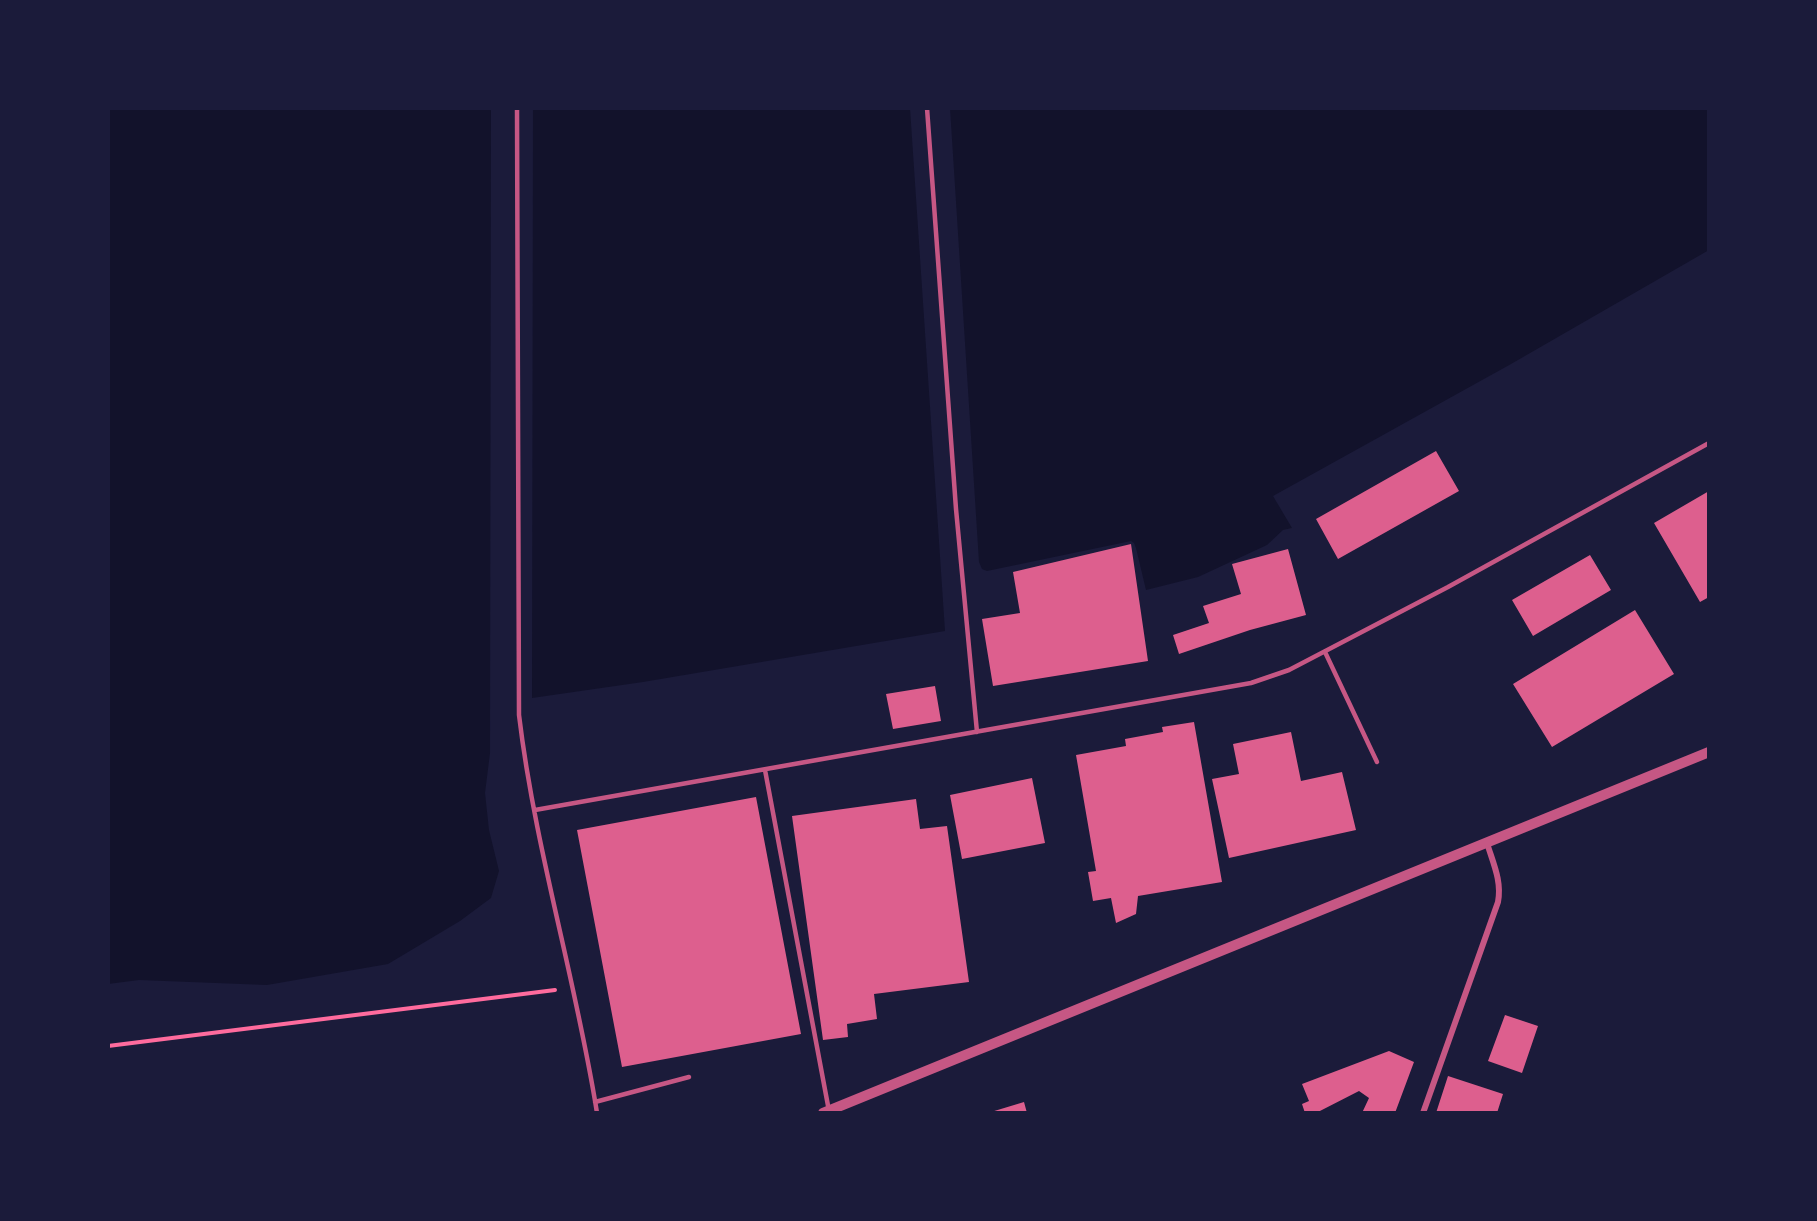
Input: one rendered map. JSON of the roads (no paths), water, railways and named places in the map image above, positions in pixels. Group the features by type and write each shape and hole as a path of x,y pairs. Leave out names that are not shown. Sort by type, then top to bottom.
{"street":[{"path":"826,1112 1709,752"},
{"path":"1423,1113 1498,902 1500,890 1487,843"}],"lane":[{"path":"517,108 519,715 535,810 597,1113"},
{"path":"927,108 956,509 977,732"},
{"path":"535,810 1251,683 1289,670 1449,587 1709,443"},
{"path":"1324,652 1377,762"},
{"path":"765,770 826,1112"},
{"path":"595,1102 689,1077"}]}
